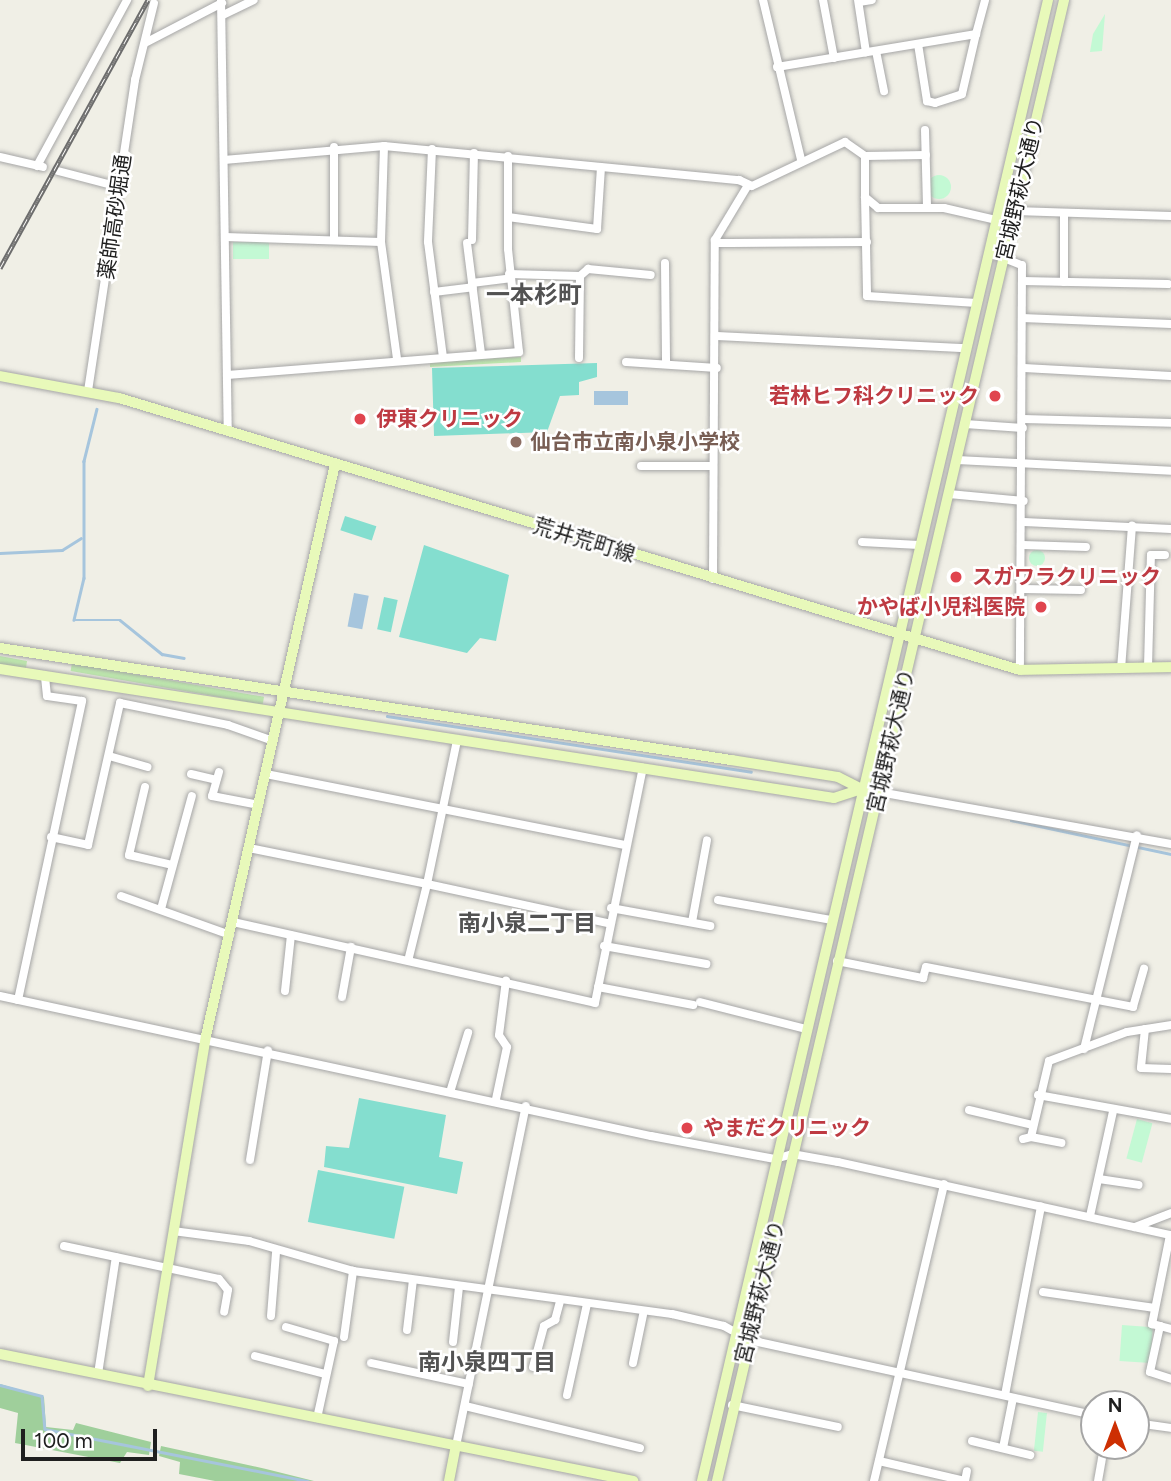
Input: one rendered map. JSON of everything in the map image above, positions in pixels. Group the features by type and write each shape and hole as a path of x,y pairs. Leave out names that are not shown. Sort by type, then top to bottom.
{"street":[{"path":"0,157 40,166 127,0"},
{"path":"223,15 254,0"},
{"path":"764,0 777,67 801,160"},
{"path":"823,0 834,58"},
{"path":"866,52 858,1 873,0"},
{"path":"918,44 927,101 935,103 962,94 985,0"},
{"name":"宮城野萩大通り","path":"702,1481 775,1159 1048,0"},
{"name":"宮城野萩大通り","path":"717,1481 732,1405 750,1340 1064,0"},
{"path":"145,43 221,1 228,431"},
{"name":"薬師高砂堀通","path":"88,391 120,187 154,3"},
{"path":"777,67 976,34"},
{"path":"876,51 884,91"},
{"path":"925,130 927,208"},
{"path":"224,160 334,147 384,146 509,156 762,185 801,160 845,142 865,156 926,155"},
{"path":"384,146 381,242 397,359"},
{"path":"334,147 334,240"},
{"path":"432,149 428,242 443,357"},
{"path":"474,153 470,242 472,285 481,354"},
{"path":"228,376 397,359 519,352 510,276 509,156"},
{"path":"865,156 867,296 977,303"},
{"path":"508,217 597,229 601,167"},
{"path":"58,171 120,187"},
{"path":"713,579 713,466 717,368 715,243 748,185"},
{"path":"865,197 884,209 927,208 996,220"},
{"path":"1015,211 1171,216"},
{"path":"1064,213 1064,282"},
{"path":"225,237 381,242"},
{"path":"715,243 867,242"},
{"path":"989,252 1004,255 1022,265 1024,522 1020,670"},
{"path":"665,263 666,363"},
{"path":"434,292 510,276 580,276 588,269 650,275"},
{"path":"579,358 580,276"},
{"path":"1022,281 1168,284"},
{"path":"1022,318 1171,324"},
{"path":"717,336 965,348"},
{"path":"626,362 717,368"},
{"path":"1024,368 1171,376"},
{"name":"荒井荒町線","path":"0,376 88,391 228,431 899,636 1020,670 1171,667"},
{"path":"965,424 1171,423"},
{"path":"957,460 1024,466 1171,471"},
{"path":"148,1387 206,1036 335,464"},
{"path":"641,466 713,466"},
{"path":"949,495 1024,500"},
{"path":"1024,522 1171,528"},
{"path":"1121,669 1132,525"},
{"path":"862,542 919,545"},
{"path":"1023,545 1086,547"},
{"path":"1148,667 1151,555 1166,555"},
{"path":"1022,589 1081,590"},
{"path":"0,648 838,777 862,789 1136,841 1171,844"},
{"path":"18,1000 82,701 47,696 45,676 49,655"},
{"path":"0,669 834,798 862,789"},
{"path":"164,711 167,695"},
{"path":"51,837 88,845 120,703 164,711 273,741"},
{"path":"409,957 445,810 457,740"},
{"path":"109,756 147,767"},
{"path":"233,922 409,957 595,1003 611,908 643,768"},
{"path":"191,774 217,776 212,796 259,805"},
{"path":"266,774 626,845"},
{"path":"145,787 129,855 172,865"},
{"path":"161,909 192,796"},
{"path":"692,922 707,840"},
{"path":"1084,1049 1098,1004 1136,841"},
{"path":"249,848 608,923"},
{"path":"121,896 230,935"},
{"path":"718,900 832,920"},
{"path":"611,908 710,926"},
{"path":"285,991 291,935"},
{"path":"604,946 706,964"},
{"path":"342,996 351,947"},
{"path":"837,961 923,978 926,967 1098,1004 1133,1007 1144,969"},
{"path":"496,1099 507,1047 499,1035 506,980"},
{"path":"598,987 696,1003 806,1029"},
{"path":"0,996 206,1036 775,1159 793,1154 944,1184 1170,1235 1168,1266 1152,1324 1171,1329"},
{"path":"1061,1143 1027,1138 1033,1125 1038,1095 1049,1061 1144,1029 1171,1025"},
{"path":"1144,1029 1141,1068 1171,1069"},
{"path":"450,1089 468,1033"},
{"path":"250,1160 268,1050"},
{"path":"1038,1095 1113,1111 1171,1119"},
{"path":"449,1481 526,1107"},
{"path":"970,1110 1033,1125"},
{"path":"1090,1216 1113,1111"},
{"path":"1099,1179 1139,1185"},
{"path":"874,1481 944,1184"},
{"path":"1003,1448 1041,1206"},
{"path":"1135,1227 1171,1213"},
{"path":"173,1231 249,1241 276,1253 353,1271 459,1287 488,1288 643,1315 672,1314 736,1330 750,1340 1080,1412"},
{"path":"64,1246 219,1279 228,1290 224,1312"},
{"path":"271,1316 276,1253"},
{"path":"98,1374 116,1257"},
{"path":"344,1337 353,1271"},
{"path":"407,1330 413,1280"},
{"path":"453,1342 459,1287"},
{"path":"1043,1292 1155,1308"},
{"path":"533,1367 544,1326 555,1320 560,1301"},
{"path":"567,1395 587,1304"},
{"path":"633,1363 643,1315"},
{"path":"1160,1326 1150,1372 1171,1379"},
{"path":"286,1327 334,1340 317,1418"},
{"path":"0,1354 148,1387 633,1481"},
{"path":"254,1356 325,1374"},
{"path":"370,1363 469,1384"},
{"path":"732,1405 838,1427"},
{"path":"466,1406 640,1448"},
{"path":"1150,1425 1171,1428"},
{"path":"972,1441 1030,1455"},
{"path":"1098,1481 1102,1460"},
{"path":"879,1461 965,1481 967,1471"}],"green space":[{"path":"1105,14 1102,51 1090,52 1093,34"},
{"path":"939,175 948,178 951,187 948,196 939,199 930,196 927,187 930,178"},
{"path":"233,242 269,242 269,259 233,259"},
{"path":"521,357 521,362 430,367 430,361"},
{"path":"1037,550 1045,558 1037,566 1029,558"},
{"path":"0,656 27,661 26,668 0,664"},
{"path":"72,663 264,697 263,705 71,671"},
{"path":"1137,1119 1152,1123 1142,1163 1126,1159"},
{"path":"1122,1325 1153,1327 1150,1363 1119,1361"},
{"path":"0,1384 44,1397 46,1427 73,1430 76,1423 151,1442 149,1455 127,1452 120,1463 15,1443 18,1413 0,1408"},
{"path":"1038,1412 1047,1413 1043,1452 1034,1451"},
{"path":"161,1446 314,1481 215,1481 179,1474 180,1462 159,1456"}],"shaded area":[{"path":"597,363 597,377 579,382 579,395 560,396 547,432 434,436 432,368"},
{"path":"594,391 628,391 628,405 594,405"},
{"path":"345,516 376,526 372,540 340,530"},
{"path":"424,545 509,575 496,641 480,638 467,653 399,637"},
{"path":"354,593 369,596 362,629 348,626"},
{"path":"384,597 398,600 391,632 377,629"},
{"path":"359,1098 446,1115 439,1157 463,1162 457,1194 324,1167 326,1146 349,1148"},
{"path":"318,1170 404,1187 394,1239 308,1222"}],"waterway":[{"path":"97,409 84,461 84,578 74,620 120,620 162,654 184,658"},
{"path":"0,553 62,550 81,538"},
{"path":"387,716 751,772"},
{"path":"1011,820 1171,854"},
{"path":"0,1385 42,1396 45,1429 308,1481"}],"railway":[{"path":"0,268 148,0"}],"place":[{"name":"若林ヒフ科クリニック","path":"995,396"},
{"name":"伊東クリニック","path":"360,419"},
{"name":"仙台市立南小泉小学校","path":"516,442"},
{"name":"スガワラクリニック","path":"956,577"},
{"name":"かやば小児科医院","path":"1041,607"},
{"name":"やまだクリニック","path":"687,1128"}],"district":[{"name":"一本杉町","path":"534,295"},
{"name":"南小泉二丁目","path":"527,923"},
{"name":"南小泉四丁目","path":"487,1362"}]}
